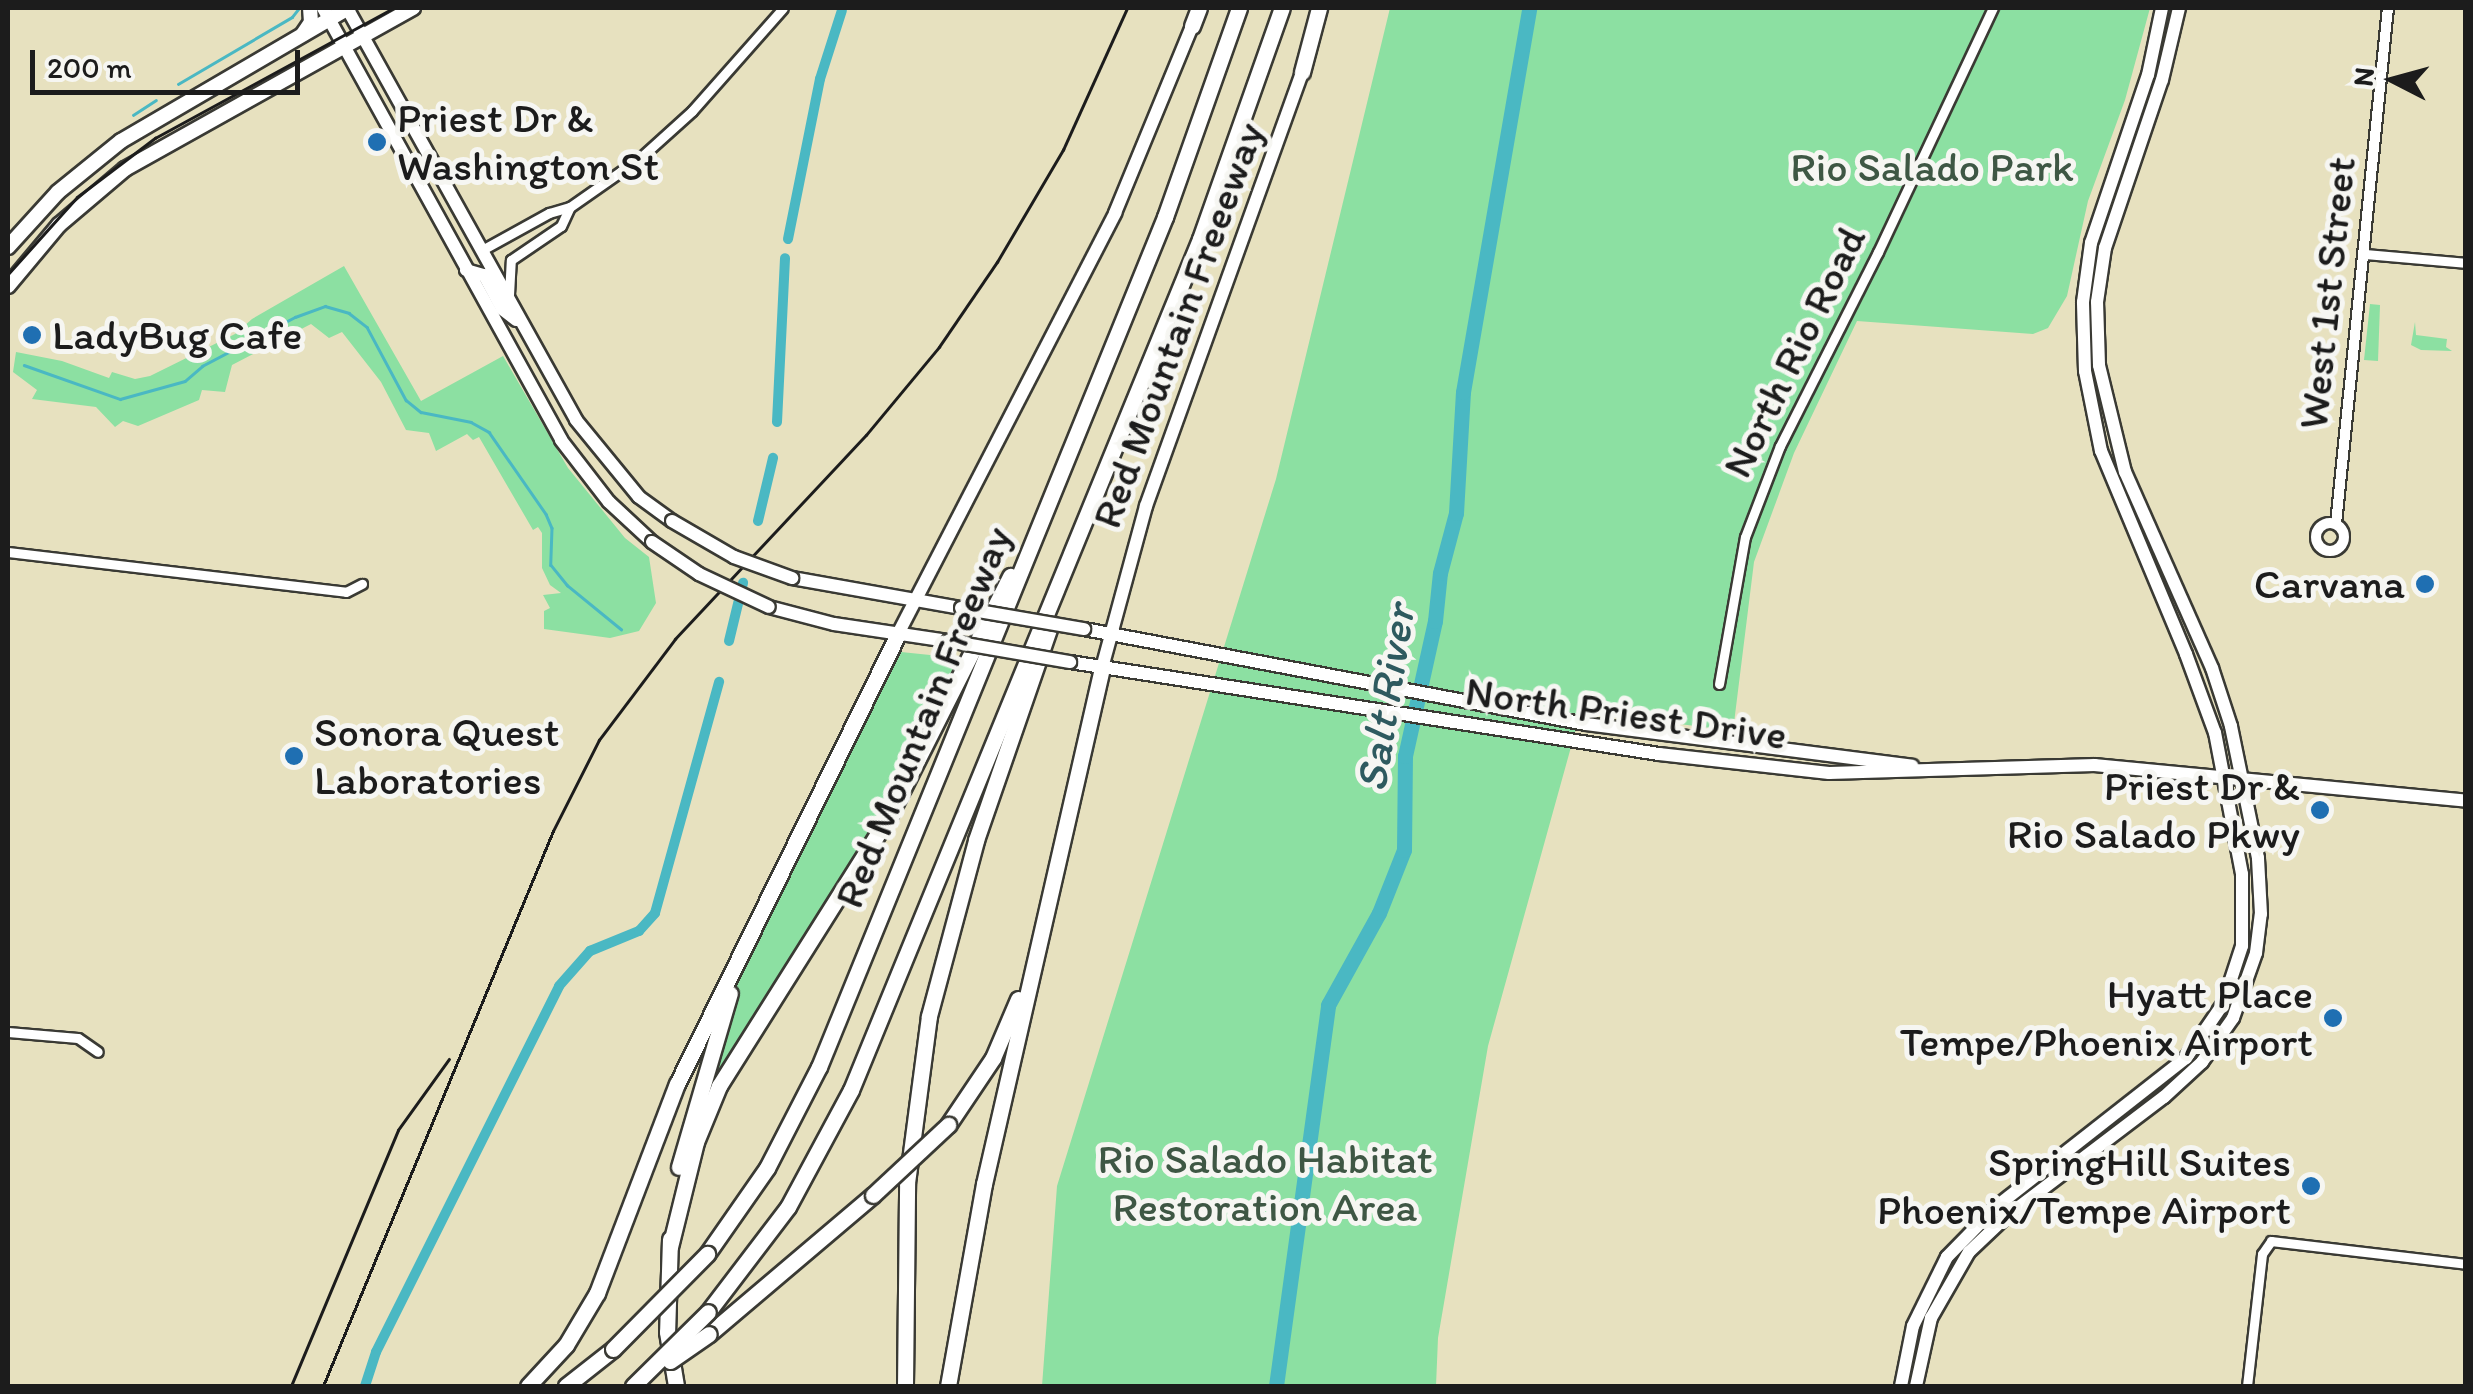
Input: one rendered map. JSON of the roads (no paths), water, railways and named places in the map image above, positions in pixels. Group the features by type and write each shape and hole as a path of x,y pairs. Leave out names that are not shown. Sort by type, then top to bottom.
{"highway":[{"path":"1192,26 1198,8"},
{"name":"Red Mountain Freeway","path":"566,1386 613,1349 706,1254 758,1182 805,1097 1189,156 1239,8"},
{"name":"Red Mountain Freeway","path":"633,1386 708,1312 788,1207 837,1120 1066,572 1224,180 1282,8"},
{"path":"1302,72 1322,8"},
{"path":"670,1246 696,1142 719,1086 889,816 1046,506"},
{"path":"904,1386 907,1183 929,1016 964,877 1038,671 1066,572"},
{"path":"528,1386 566,1345 597,1293 676,1084 898,634"},
{"path":"948,1386 970,1253 1102,668"},
{"path":"676,1386 667,1332 673,1193 702,1077 732,986 781,874"},
{"path":"633,1386 709,1334 873,1196 948,1125 976,1088 1008,1027 1048,899"}],"main road":[{"path":"302,36 310,22 310,8"},
{"path":"8,246 58,192 121,140 302,36 326,13 348,8"},
{"name":"North Priest Drive","path":"348,8 522,325 595,446 640,497 672,521 734,557 792,578 1586,724 1930,769"},
{"path":"8,286 59,226 126,169 413,8"},
{"path":"2162,8 2148,75 2091,243 2083,302 2084,371 2101,451 2195,676 2224,776 2245,906 2231,1004 2204,1050 2202,1062"},
{"path":"1916,1386 1931,1318 1964,1248 2155,1104 2202,1062 2233,1018 2256,953 2260,870 2244,778 2212,668 2120,458 2098,365 2098,293 2106,248 2162,80 2179,8"},
{"name":"North Priest Drive","path":"326,13 569,453 619,513 652,542 699,574 769,607 898,634 1179,680 1580,742 1856,776 1930,769 2096,765 2466,802"},
{"path":"898,634 1101,242 1192,26"},
{"name":"Red Mountain Freeeway","path":"1102,668 1146,506 1302,72"},
{"path":"2148,75 2162,80"},
{"path":"466,270 472,268 484,275 502,310 522,325"},
{"path":"1902,1386 1917,1314 1938,1272 2049,1166 2186,1058 2212,1022 2231,984"},
{"path":"2015,1210 2021,1198 2044,1179 2049,1166"}],"street":[{"path":"482,250 549,213 570,207 636,161 692,111 783,8"},
{"name":"North Rio Road","path":"1719,684 1745,537 1779,450 1993,8"},
{"name":"West 1st Street","path":"2336,524 2388,8"},
{"path":"636,161 648,172"},
{"path":"510,303 512,260 562,226 570,207"},
{"path":"2364,254 2466,263"},
{"path":"8,552 346,592 362,584"},
{"path":"8,1032 78,1038 98,1052"},
{"path":"2246,1386 2264,1246 2271,1242 2466,1264"}],"waterway":[{"path":"178,84 292,17 299,8"},
{"name":"Salt River","path":"1276,1386 1328,1005 1379,913 1404,850 1405,756 1435,621 1440,573 1456,513 1463,392 1529,8"},
{"path":"788,239 820,79 842,10"},
{"path":"133,115 156,100"},
{"path":"777,422 785,258"},
{"path":"24,365 120,399 185,381 202,366 295,317 325,306 349,313 367,327 406,400 421,412 471,422 489,432 546,514 552,528 551,565 567,585 621,629"},
{"path":"758,521 773,458"},
{"path":"729,641 743,583"},
{"path":"365,1386 376,1352 559,986 590,951 639,931 655,913 719,682"}],"tram line":[{"path":"8,274 77,197 155,138 393,8"}],"railway":[{"path":"323,1386 553,831 599,740 675,639 866,435 939,347 997,262 1063,150 1127,8"},
{"path":"291,1386 398,1130 449,1059"}],"place":[{"name":"Priest Dr & Washington St","path":"377,142"},
{"name":"LadyBug Cafe","path":"32,335"},
{"name":"Carvana","path":"2425,584"},
{"name":"Sonora Quest Laboratories","path":"294,756"},
{"name":"Priest Dr & Rio Salado Pkwy","path":"2320,810"},
{"name":"Hyatt Place Tempe/Phoenix Airport","path":"2333,1018"},
{"name":"SpringHill Suites Phoenix/Tempe Airport","path":"2311,1186"}],"park label":[{"name":"Rio Salado Park","path":"1932,167"},
{"name":"Rio Salado Habitat Restoration Area","path":"1265,1183"}]}
